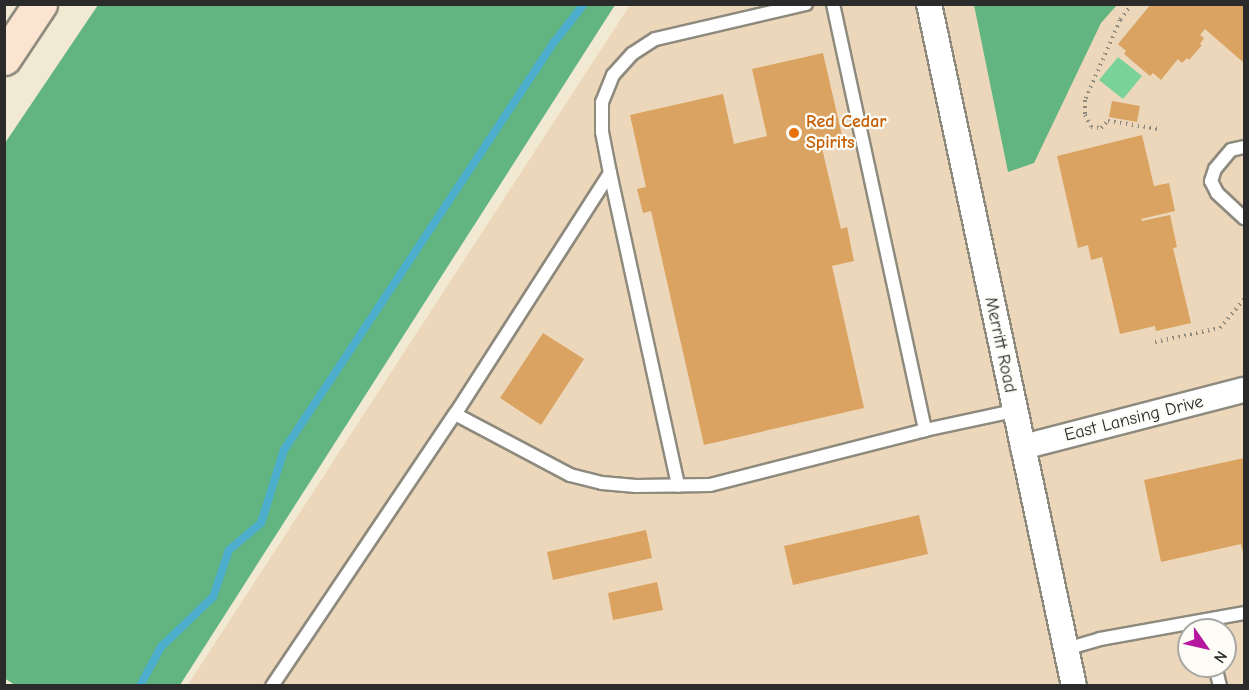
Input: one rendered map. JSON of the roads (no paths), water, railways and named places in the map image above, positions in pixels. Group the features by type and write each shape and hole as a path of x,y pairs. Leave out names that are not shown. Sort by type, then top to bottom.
{"main road":[{"path":"4,58 40,4"}],"street":[{"name":"Merritt Road","path":"929,4 1074,686"},
{"name":"East Lansing Drive","path":"1023,447 1245,390"}],"lane":[{"path":"678,486 610,173 602,132 602,102 613,75 632,54 656,39 806,4"},
{"path":"833,4 925,430"},
{"path":"1245,147 1231,150 1215,169 1211,181 1217,193 1245,218"},
{"path":"272,686 455,414 610,173"},
{"path":"455,414 570,475 602,483 678,486 710,485 925,430 1014,411"},
{"path":"1230,618 1245,613"},
{"path":"1066,649 1100,639 1177,630"}],"waterway":[{"path":"140,686 161,647 213,597 229,550 261,523 284,450 555,41 584,4"}],"place":[{"name":"Red Cedar Spirits","path":"794,133"}]}
